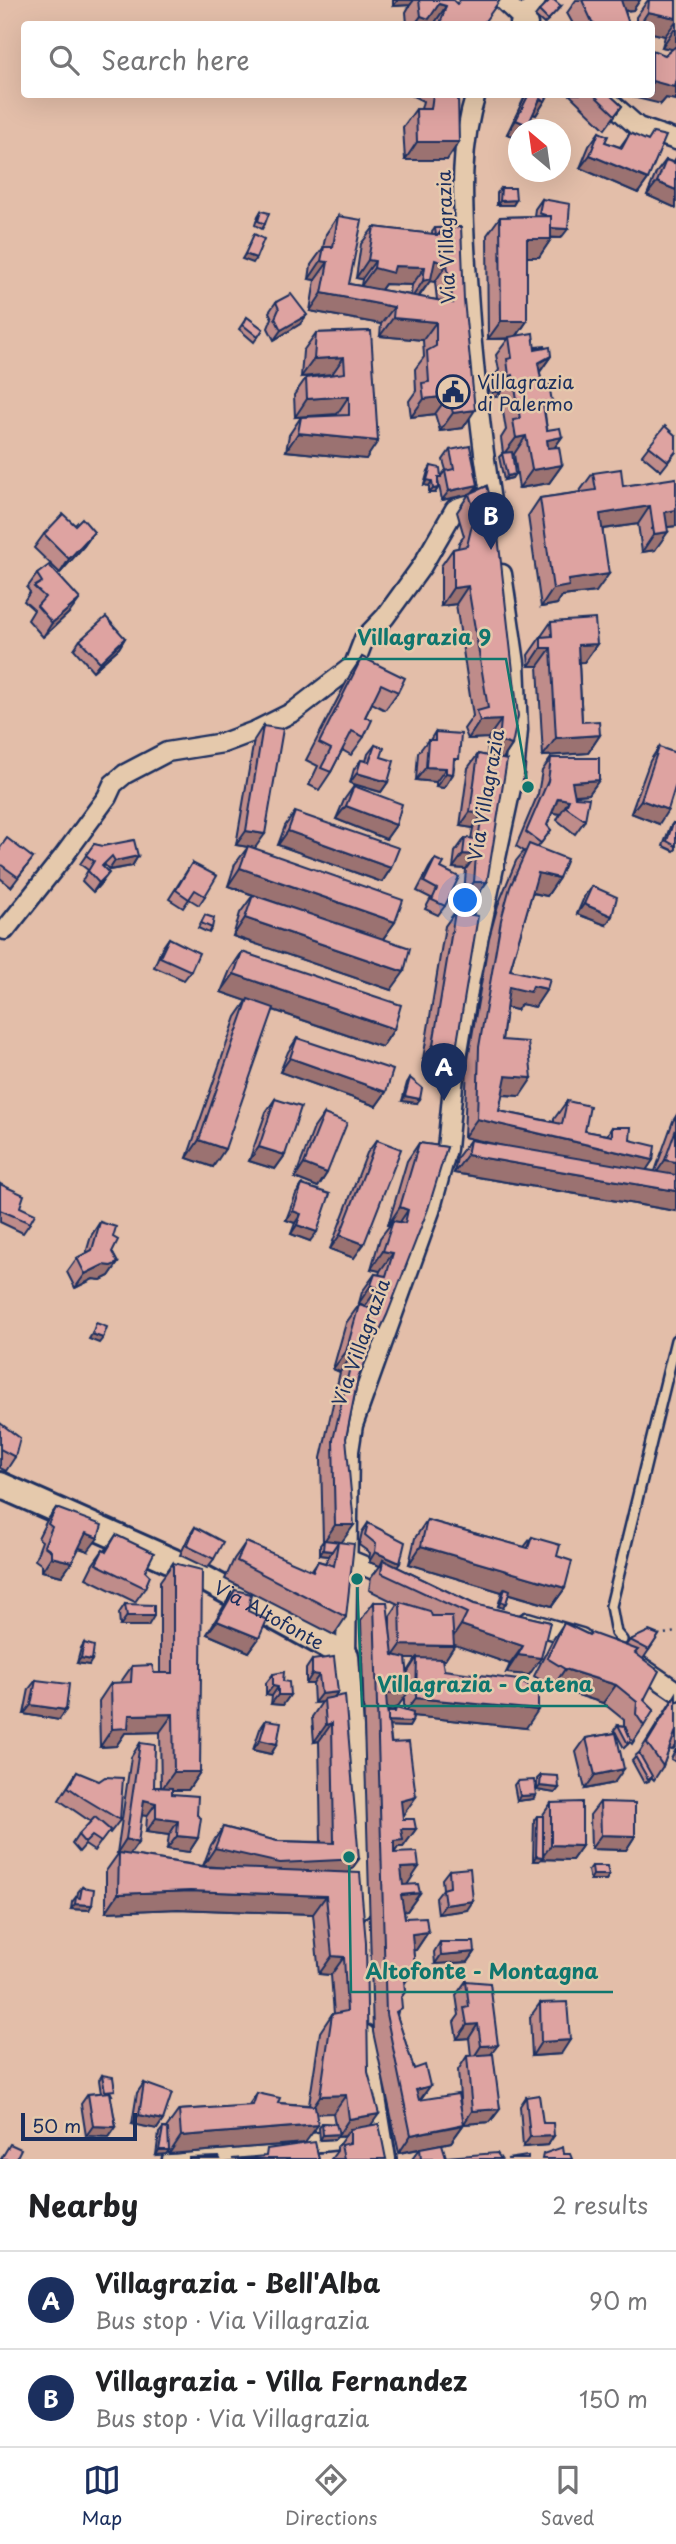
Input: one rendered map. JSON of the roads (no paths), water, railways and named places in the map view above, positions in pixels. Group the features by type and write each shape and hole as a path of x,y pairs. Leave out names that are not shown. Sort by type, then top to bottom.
{"main road":[{"name":"Via Altofonte","path":"0,1485 174,1562 346,1656 359,1843 359,1927"},
{"path":"360,2010 381,2147"}],"street":[{"path":"503,0 522,21"},
{"path":"525,21 536,0"},
{"name":"Via Villagrazia","path":"475,98 465,144 463,197 472,365 495,533"},
{"path":"605,98 638,127 676,140"},
{"path":"5,930 63,858 107,797 113,784 148,760 167,752 223,743 255,731 293,712 334,681 354,665 364,639 385,617 422,566 455,509 489,495"},
{"name":"Via Villagrazia","path":"346,1656 349,1451 353,1424 454,1151 454,1075 465,1007 514,774 519,730 515,663 499,559"},
{"path":"349,1560 412,1586"},
{"path":"514,1619 609,1644 676,1691"},
{"path":"172,2159 381,2147"}],"lane":[{"path":"609,1644 616,1633 611,1606 676,1340"}],"place":[{"name":"Villagrazia di Palermo","path":"453,392"},
{"name":"Villagrazia - Villa Fernandez","path":"491,550"},
{"name":"Villagrazia 9","path":"528,787"},
{"name":"Villagrazia - Bell'Alba","path":"444,1101"},
{"name":"Villagrazia - Catena","path":"357,1579"},
{"name":"Altofonte - Montagna","path":"349,1857"}]}
